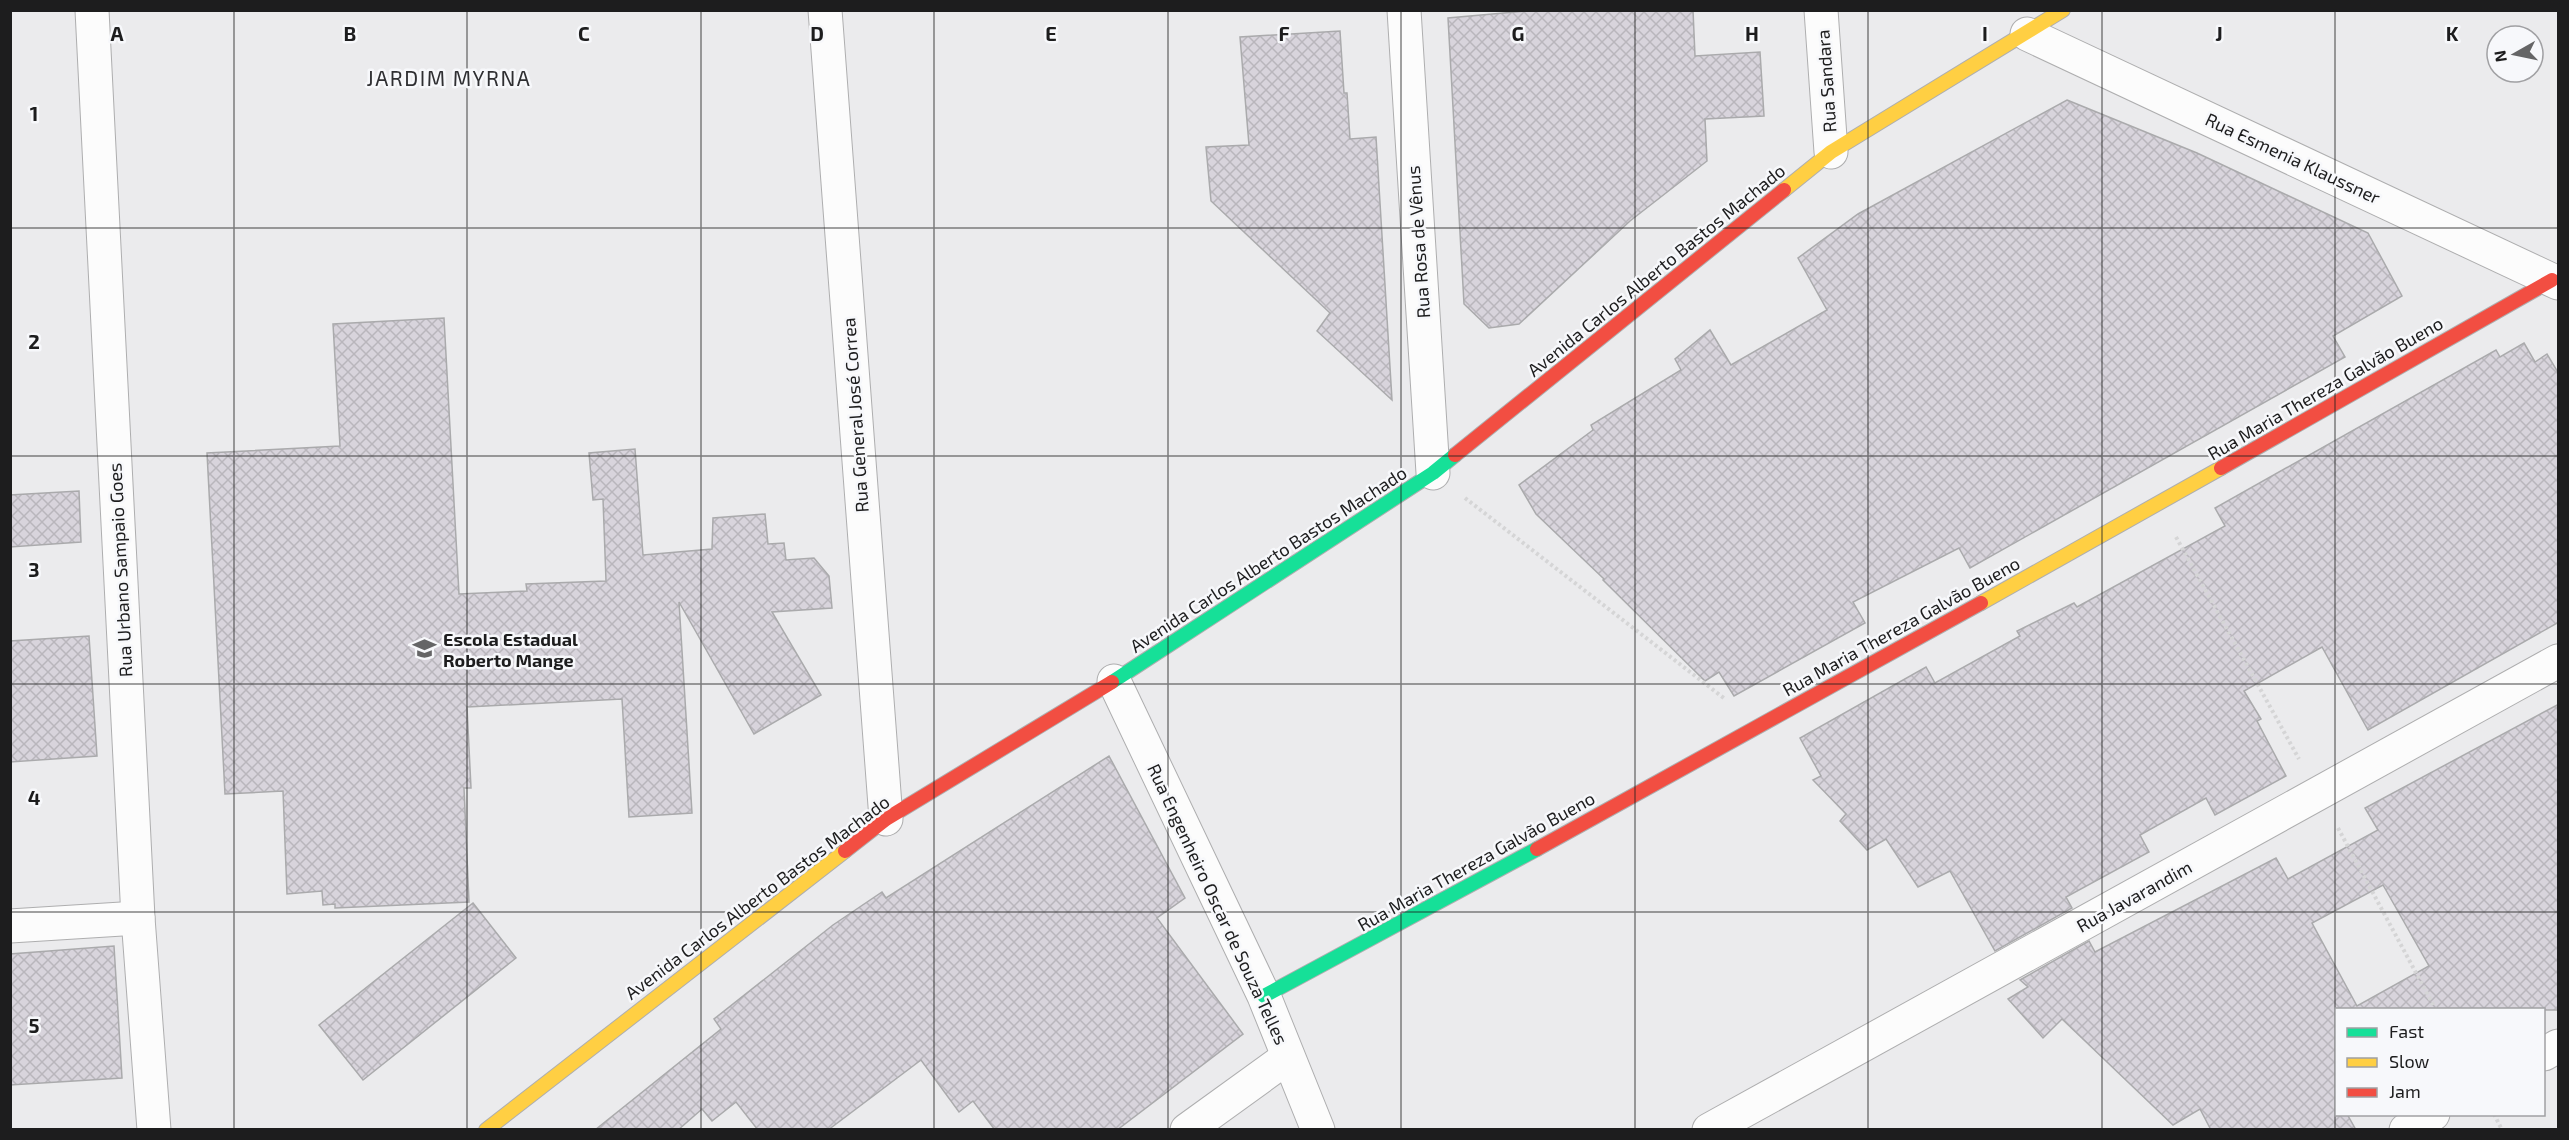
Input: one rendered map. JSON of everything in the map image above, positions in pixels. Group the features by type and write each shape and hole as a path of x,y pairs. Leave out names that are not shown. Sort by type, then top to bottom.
{"street":[{"name":"Rua Urbano Sampaio Goes","path":"92,10 138,918 154,1130"},
{"name":"Rua General José Correa","path":"825,10 885,819"},
{"name":"Rua Rosa de Vênus","path":"1404,10 1433,473"},
{"name":"Rua Sandara","path":"1821,10 1831,152"},
{"name":"Avenida Carlos Alberto Bastos Machado","path":"486,1130 885,819 1114,681 1433,473 1831,152 2063,10"},
{"name":"Rua Esmenia Klaussner","path":"2027,34 2555,281"},
{"name":"Rua Maria Thereza Galvão Bueno","path":"1264,996 1428,909 2555,281"},
{"name":"Rua Javarandim","path":"1708,1130 2559,661"},
{"name":"Rua Engenheiro Oscar de Souza Telles","path":"1114,681 1264,996 1318,1130"},
{"path":"10,926 138,918"},
{"path":"2545,1053 2559,1046"},
{"path":"1186,1130 1288,1057"},
{"path":"2406,1130 2430,1116"}],"path":[{"path":"1433,473 1759,725"},
{"path":"2495,1116 2502,1130"}],"building":[{"path":"1536,10 1693,10 1695,56 1760,52 1764,116 1705,119 1707,161 1630,221 1519,324 1489,328 1464,304 1448,18"},
{"path":"1340,31 1350,139 1376,137 1392,400 1317,331 1330,313 1211,201 1206,147 1249,145 1240,37"},
{"path":"2067,100 2197,153 2368,233 2402,296 2333,336 2345,357 1970,568 1959,548 1853,602 1865,623 1734,696 1719,672 1705,681 1536,514 1519,485 1593,430 1591,425 1681,370 1675,359 1710,330 1731,365 1827,310 1798,258 1858,214"},
{"path":"444,318 459,594 527,591 526,584 606,581 603,499 593,500 589,453 635,449 643,555 712,549 713,518 765,514 768,544 784,543 786,560 814,558 829,576 832,608 772,612 821,695 754,734 679,602 692,813 629,817 622,699 467,707 471,788 464,788 469,902 335,908 335,904 323,905 322,891 287,894 283,791 225,794 207,453 340,446 333,324"},
{"path":"2524,343 2535,362 2547,354 2559,374 2559,622 2368,730 2322,647 2244,691 2261,719 2257,721 2286,776 2215,815 2206,798 2140,835 2149,852 2066,897 2072,908 1995,951 1950,871 1918,887 1886,839 1867,850 1840,821 1846,814 1813,780 1821,776 1800,738 1926,667 1935,683 2020,636 2017,631 2074,603 2077,607 2225,526 2215,508 2496,350 2500,357"},
{"path":"79,491 81,542 10,547 10,495"},
{"path":"89,636 97,756 10,762 10,641"},
{"path":"2559,704 2559,1010 2545,1010 2545,1008 2335,1008 2335,1116 2348,1116 2356,1130 2211,1130 2200,1109 2173,1125 2062,1019 2043,1038 2008,999 2028,987 2020,980 2089,941 2095,952 2276,858 2288,879 2378,830 2365,808","holes":["2383,885 2429,966 2357,1006 2312,923"]},
{"path":"1109,756 1185,898 1157,918 1243,1034 1117,1130 995,1130 973,1101 959,1112 921,1060 828,1130 758,1130 736,1102 712,1121 702,1109 678,1130 595,1130 721,1029 714,1019 833,925 882,892 886,898"},
{"path":"473,903 516,958 363,1080 319,1025"},
{"path":"114,946 122,1078 10,1085 10,954"}],"traffic: fast":[{"path":"1112,682 1433,473 1455,455"},
{"path":"1264,996 1537,849"}],"traffic: slow":[{"path":"1784,190 1831,152 2063,10"},
{"path":"1981,603 2221,468"},
{"path":"486,1130 845,851"}],"traffic: jam":[{"path":"1455,455 1784,190"},
{"path":"2221,468 2552,280"},
{"path":"1537,849 1981,603"},
{"path":"845,851 886,819 1112,682"}],"place":[{"name":"Escola Estadual Roberto Mange","path":"425,649"}],"district":[{"name":"JARDIM MYRNA","path":"449,77"}]}
